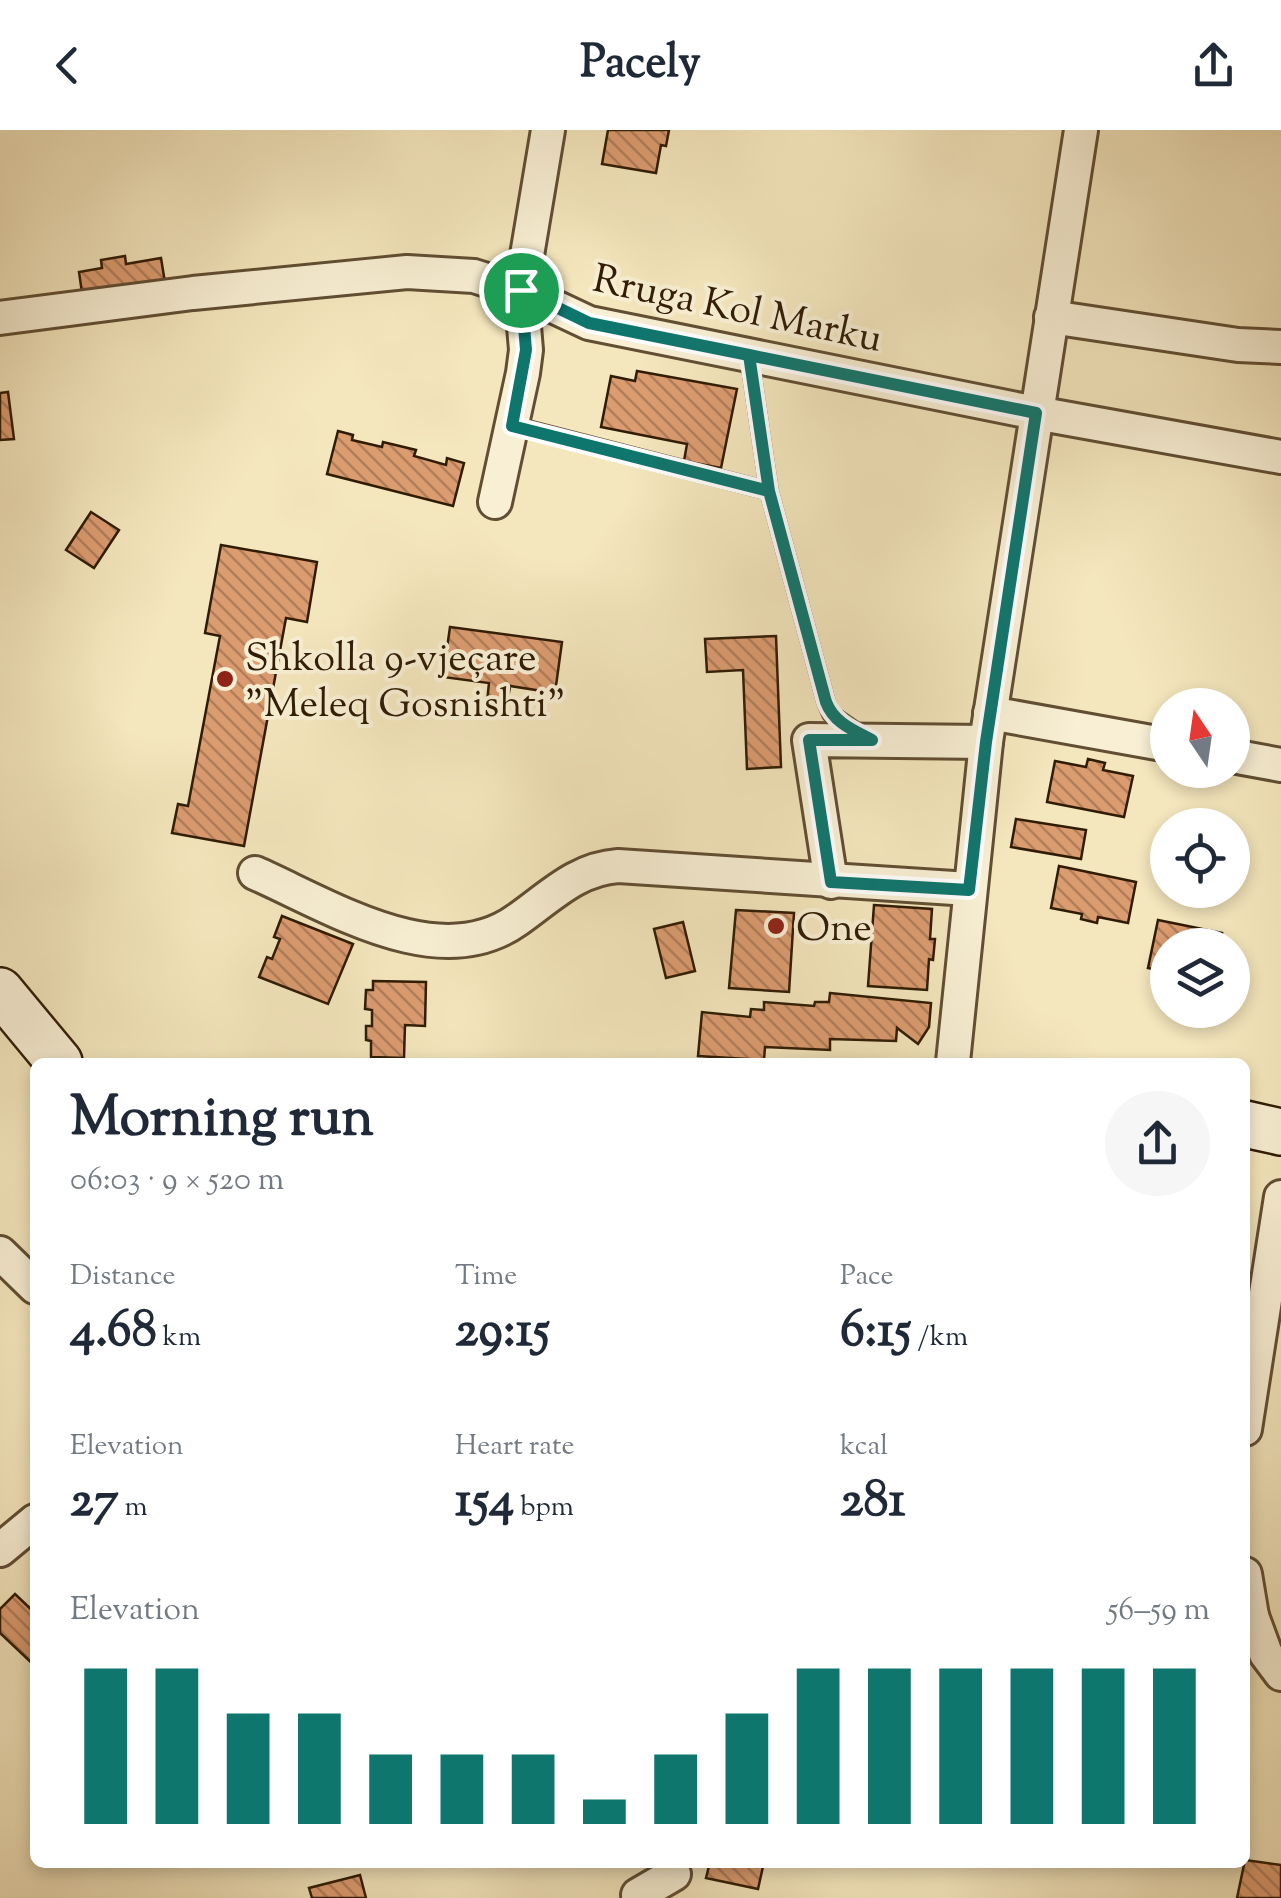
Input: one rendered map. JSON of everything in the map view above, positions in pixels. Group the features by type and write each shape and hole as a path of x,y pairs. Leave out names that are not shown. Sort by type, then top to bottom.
{"main road":[{"path":"0,991 56,1058"},
{"path":"1250,1125 1281,1132"}],"street":[{"path":"496,502 526,350 521,290 548,130"},
{"path":"953,1058 988,728 1082,130"},
{"name":"Rruga Kol Marku","path":"0,318 193,293 407,272 474,276 521,290 589,323 1036,413 1281,457"},
{"path":"1051,317 1238,345 1281,347"},
{"path":"831,882 809,740 872,740 988,728 1150,742"},
{"path":"1250,759 1281,765"},
{"path":"255,873 404,936 436,942 475,940 513,924 576,876 596,867 969,890"},
{"path":"1250,1413 1269,1356 1281,1198"},
{"path":"0,1253 30,1282"},
{"path":"0,1550 30,1525"},
{"path":"1250,1622 1281,1674"},
{"path":"637,1897 674,1878"}],"lane":[{"path":"749,355 769,491 831,714 872,740"},
{"path":"512,426 769,491"}],"building":[{"path":"608,130 669,130 666,146 661,145 656,173 602,164"},
{"path":"125,256 126,264 161,258 167,295 83,300 79,272 102,268 101,260"},
{"path":"637,371 737,389 721,468 684,461 687,444 601,427 611,376 635,381"},
{"path":"8,392 14,439 0,440 0,393"},
{"path":"338,431 353,435 352,440 416,450 414,456 446,465 447,458 464,463 453,506 327,474"},
{"path":"91,512 119,530 94,568 66,550"},
{"path":"221,545 317,562 307,622 286,618 244,846 172,833 178,804 188,806 220,636 205,633"},
{"path":"450,627 562,642 555,693 510,686 507,705 487,702 489,683 443,677"},
{"path":"776,636 781,767 747,769 743,670 707,672 705,639"},
{"path":"1088,759 1105,763 1103,770 1133,776 1124,817 1047,802 1055,761 1086,767"},
{"path":"1016,819 1086,830 1081,859 1011,847"},
{"path":"1059,866 1136,882 1128,923 1098,917 1097,923 1081,919 1082,914 1051,908"},
{"path":"874,905 932,909 930,939 935,939 927,990 868,986"},
{"path":"736,910 794,913 789,992 729,988"},
{"path":"282,916 353,944 328,1004 259,977 280,939 274,937"},
{"path":"1158,920 1197,928 1156,928"},
{"path":"683,922 695,971 666,978 654,929"},
{"path":"373,981 426,982 425,1026 405,1025 404,1058 371,1057 366,1026 372,1026 372,1010 365,1009 366,990 373,990"},
{"path":"830,993 931,1003 929,1027 918,1044 897,1028 896,1041 830,1039 830,1050 765,1047 764,1058 698,1056 702,1012 750,1017 751,1009 764,1010 764,1002 814,1006 815,1002 829,1002"},
{"path":"15,1594 30,1608 30,1661 0,1633 0,1609"},
{"path":"1250,1861 1281,1865 1281,1898 1237,1898 1243,1868 1250,1868"},
{"path":"708,1868 763,1868 758,1889 706,1878"},
{"path":"360,1875 366,1898 312,1898 309,1888"}],"place":[{"name":"Shkolla 9-vjeçare \"Meleq Gosnishti\"","path":"225,679"},
{"name":"One","path":"776,926"}],"route":[{"path":"521,290 526,350 512,426 769,491 749,355 1036,413 986,742 969,890 831,882 809,740 872,740 841,723 826,702 769,491 749,355 589,323 521,290"}]}
